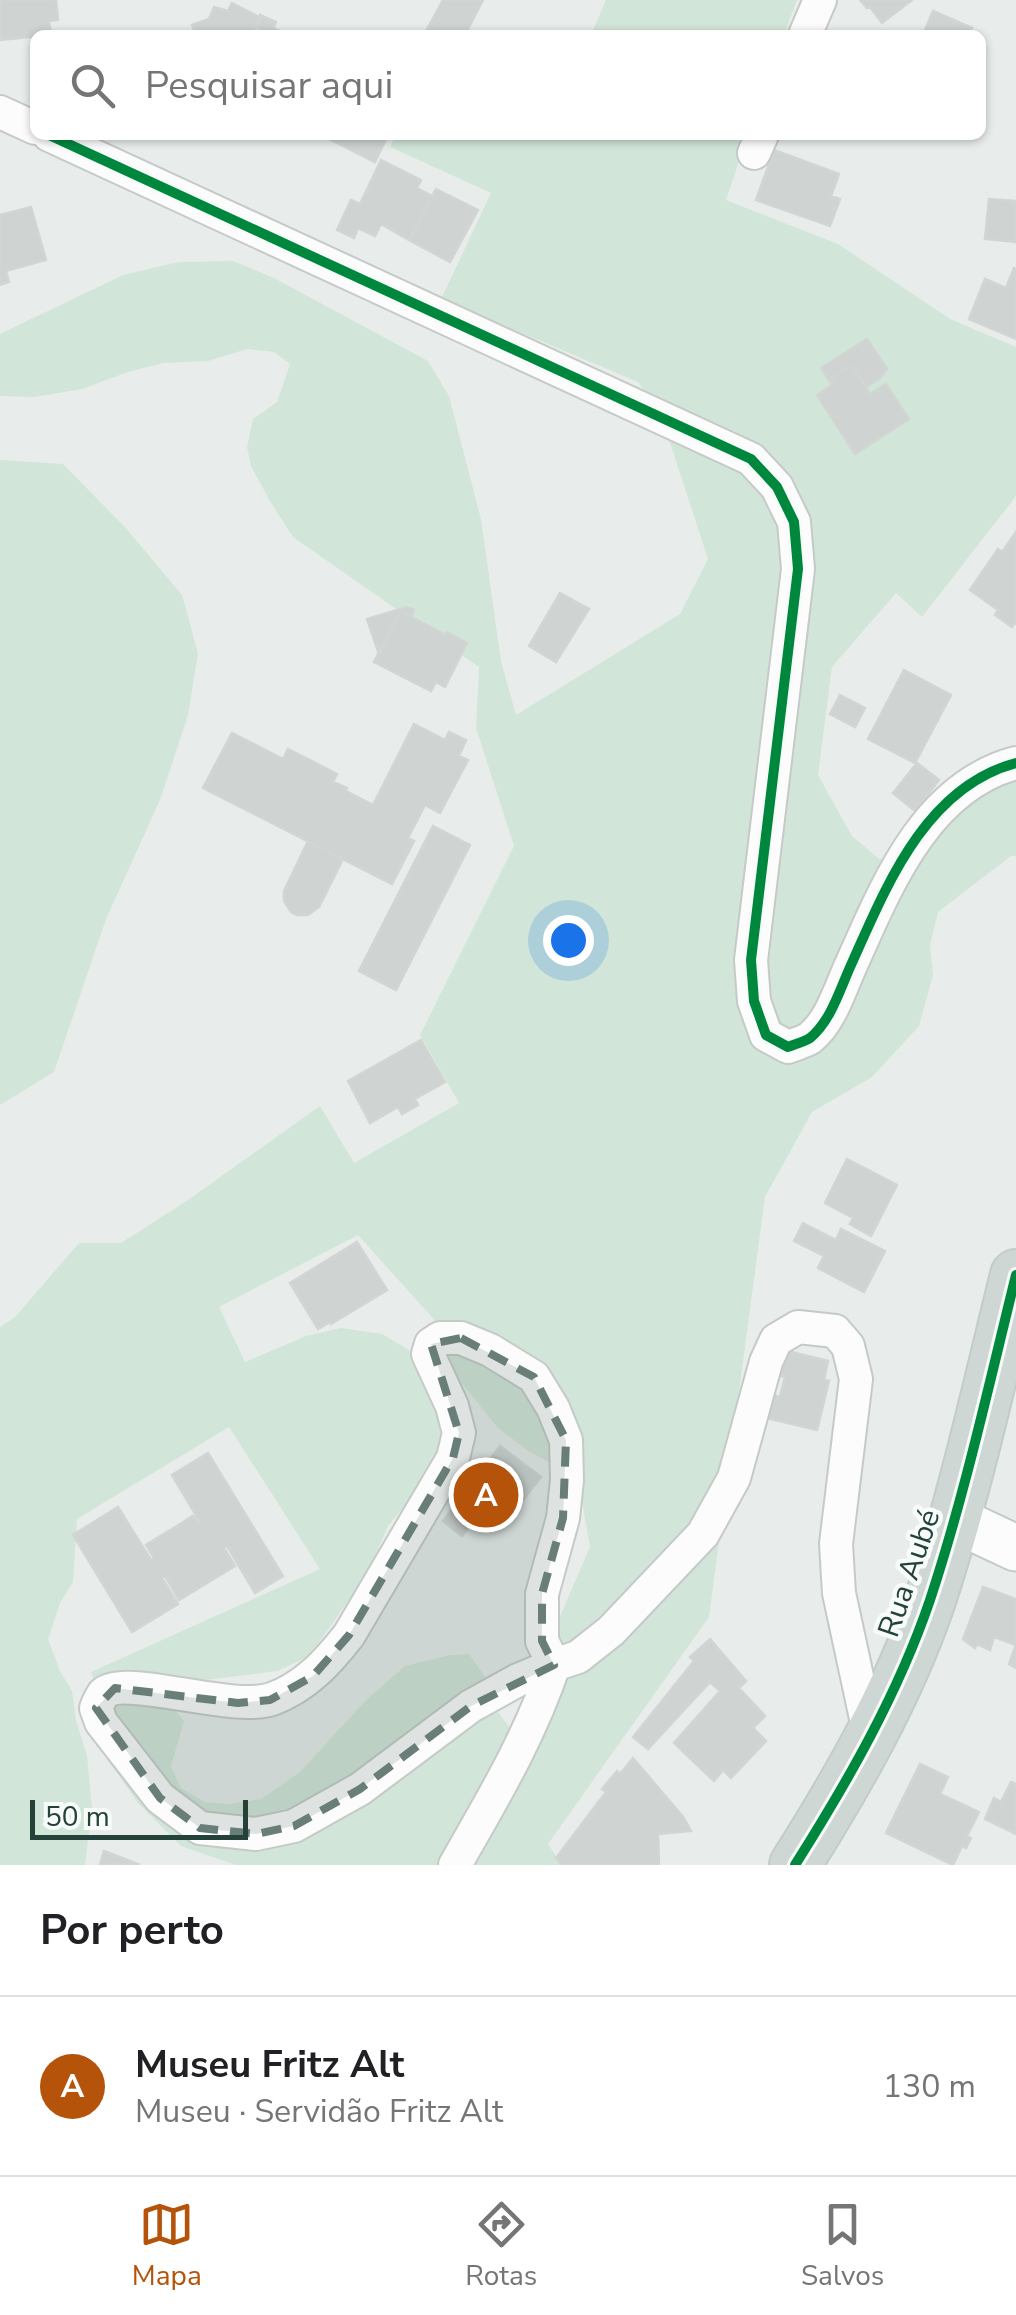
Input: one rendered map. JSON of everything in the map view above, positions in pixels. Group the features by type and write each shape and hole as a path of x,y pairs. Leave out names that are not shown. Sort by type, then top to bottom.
{"main road":[{"name":"Rua Aubé","path":"795,1865 870,1738 929,1602 1016,1276"},
{"path":"954,1519 1016,1548"}],"street":[{"path":"806,30 820,0"},
{"path":"0,112 30,126"},
{"path":"61,140 751,459 777,487 794,522 798,569 752,960 754,1001 766,1034 788,1047 808,1040 826,1019 892,875 931,818 984,774 1016,763"},
{"path":"455,1865 519,1752 554,1665 542,1641 542,1594 563,1518 566,1440 534,1377 490,1350 461,1338 440,1338 430,1344 428,1354 452,1406 459,1433 452,1458 333,1656 313,1676 270,1700 238,1703 150,1688 114,1688 103,1694 96,1708 101,1722 160,1798 200,1828 256,1834 294,1826 360,1789 471,1706 518,1680 554,1665 578,1656 612,1632 703,1534 734,1478 766,1362 776,1340 798,1327 836,1331 848,1346 856,1379 836,1544 839,1593 870,1738"}],"highlighted area":[{"path":"461,1338 534,1377 566,1440 563,1518 542,1594 542,1641 554,1665 471,1706 360,1789 294,1826 256,1834 200,1828 160,1798 96,1708 115,1688 238,1703 270,1700 313,1676 349,1635 453,1458 459,1433 431,1344"}],"green space":[{"path":"606,0 797,0 786,30 593,30"},
{"path":"394,140 746,140 726,200 838,244 950,319 1016,347 1016,496 922,617 896,593 832,667 818,775 852,836 879,859 915,860 950,804 1016,770 1016,856 938,912 930,945 933,975 919,1026 872,1077 812,1112 765,1197 709,1617 548,1844 562,1865 236,1865 181,1846 138,1803 100,1749 87,1716 97,1689 91,1672 320,1569 229,1427 77,1519 73,1582 60,1603 48,1639 72,1691 87,1755 92,1808 85,1865 0,1865 0,1327 15,1317 79,1243 121,1243 320,1106 354,1163 459,1103 420,1035 514,846 476,728 479,667 293,537 251,466 247,447 253,419 277,402 290,364 274,352 247,349 208,361 163,363 82,389 35,397 0,396 0,334 123,275 179,262 233,261 274,278 428,361 449,396 481,519 501,661 516,715 680,614 708,559 662,418 638,382 441,299 491,193 390,147","holes":["358,1235 439,1325 431,1345 498,1428 571,1481 583,1507 590,1547 554,1630 524,1728 509,1727 496,1709 493,1688 469,1654 450,1655 405,1666 365,1701 300,1772 261,1799 228,1804 205,1802 181,1788 171,1766 184,1721 168,1701 198,1681 277,1671 303,1659 318,1644 367,1574 388,1526 439,1460 441,1415 427,1378 409,1350 382,1334 341,1328 306,1336 245,1362 219,1307"]},
{"path":"0,460 63,464 125,527 182,595 198,653 188,715 160,800 106,919 54,1072 0,1105"}],"building":[{"path":"0,0 56,0 58,20 49,21 50,30 30,30 30,37 0,40"},
{"path":"443,0 483,0 468,30 427,30"},
{"path":"912,0 882,23 861,1"},
{"path":"232,3 261,18 255,30 194,30 192,25 209,19 214,7 228,11"},
{"path":"933,11 972,28 971,30 925,30"},
{"path":"260,15 276,22 273,28 277,30 261,30 256,27"},
{"path":"331,140 386,140 375,162"},
{"path":"774,150 839,174 831,196 840,199 830,226 756,200"},
{"path":"381,160 421,180 417,188 432,196 409,240 381,224 375,236 358,228 354,238 337,230 351,200 360,204"},
{"path":"436,189 478,210 450,262 409,240"},
{"path":"989,199 1016,201 1016,242 985,239"},
{"path":"31,207 46,260 6,271 9,282 0,285 0,215"},
{"path":"1014,268 1016,339 969,319 985,279 1006,288"},
{"path":"867,339 887,369 880,378 866,387 852,365 829,380 821,368"},
{"path":"852,365 870,394 886,384 909,419 855,454 817,395 832,385 829,380"},
{"path":"1016,532 1016,622 1012,627 995,615 998,610 970,590 998,549 1002,552"},
{"path":"560,593 589,609 556,662 529,646"},
{"path":"407,607 414,610 411,617 400,611 379,654 367,619"},
{"path":"400,611 467,643 445,687 436,682 431,691 374,662"},
{"path":"904,670 951,695 915,763 868,739"},
{"path":"840,695 865,708 855,727 830,714"},
{"path":"414,724 445,740 449,732 466,740 459,756 468,760 440,813 425,805 408,838 414,841 392,884 203,788 232,733 283,759 288,749 337,774 333,782 373,805"},
{"path":"917,763 939,780 915,811 893,793"},
{"path":"433,826 470,845 396,990 359,971"},
{"path":"308,841 343,859 319,907 308,915 297,915 284,901 284,891"},
{"path":"421,1040 445,1082 415,1099 418,1105 402,1114 398,1107 370,1123 348,1081"},
{"path":"847,1159 897,1185 871,1236 850,1224 853,1218 825,1203"},
{"path":"803,1223 836,1240 841,1229 885,1251 864,1292 818,1268 824,1256 794,1241"},
{"path":"357,1242 387,1290 318,1329 290,1283"},
{"path":"783,1350 828,1361 824,1380 829,1381 817,1430 767,1418 772,1395 780,1397 785,1377 777,1375"},
{"path":"500,1446 541,1477 505,1523 465,1492"},
{"path":"208,1453 283,1576 255,1593 227,1546 224,1548 235,1566 179,1600 165,1576 162,1578 178,1604 132,1632 73,1535 118,1507 151,1560 154,1558 146,1545 193,1516 200,1522 172,1475"},
{"path":"465,1492 485,1507 462,1536 443,1521"},
{"path":"983,1587 1016,1599 1016,1645 994,1637 990,1650 977,1644 975,1648 963,1639"},
{"path":"710,1639 746,1681 739,1688 765,1716 753,1728 766,1741 731,1778 723,1770 714,1781 674,1743 720,1691 710,1682 648,1749 633,1737 694,1661 690,1657"},
{"path":"1016,1645 1016,1668 1009,1664"},
{"path":"633,1758 691,1831 658,1834 659,1865 562,1865 556,1858 606,1792 602,1789"},
{"path":"920,1764 948,1777 940,1794 979,1812 967,1836 971,1838 966,1848 962,1846 953,1865 886,1833"},
{"path":"1011,1782 1016,1784 1016,1834 985,1819 994,1798 1001,1802"},
{"path":"104,1851 140,1865 100,1865"}],"cycle path":[{"path":"60,140 751,459 777,487 794,522 798,569 751,960 754,1001 766,1035 788,1047 817,1031 912,844 957,794 984,775 1016,763"},
{"path":"795,1865 870,1736 917,1635 954,1520 1016,1275"}],"place":[{"name":"Museu Fritz Alt","path":"486,1495"}]}
